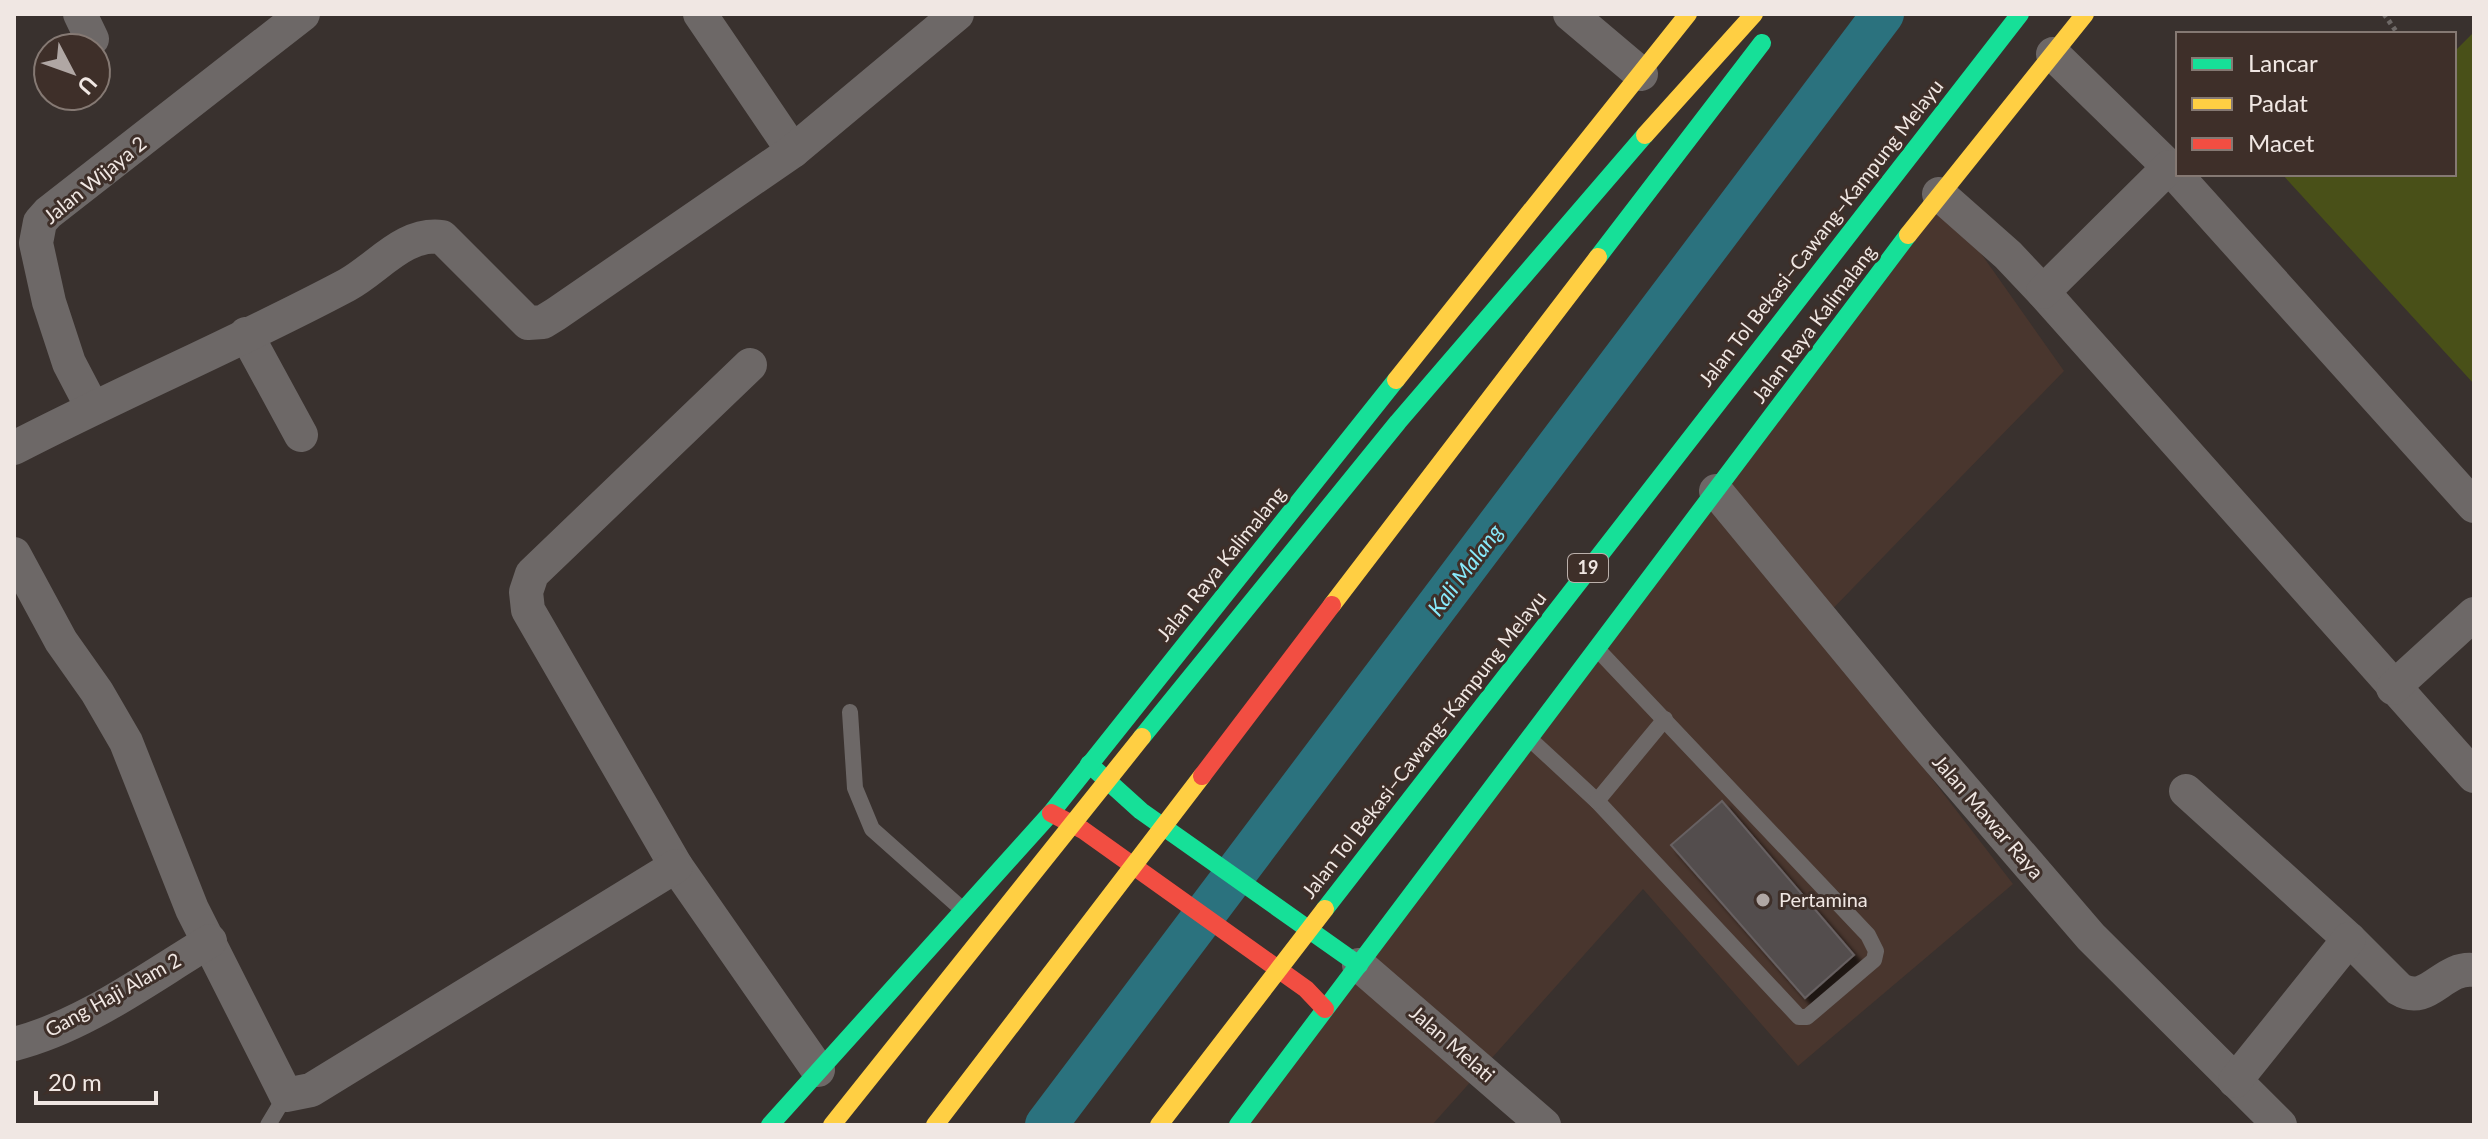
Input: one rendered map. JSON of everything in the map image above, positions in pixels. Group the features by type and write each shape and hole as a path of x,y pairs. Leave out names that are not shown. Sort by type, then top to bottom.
{"main road":[{"name":"Jalan Raya Kalimalang","path":"770,1125 1051,813 1688,14"},
{"path":"832,1125 1332,500 1644,133 1754,14"},
{"name":"Jalan Tol Bekasi–Cawang–Kampung Melayu","path":"1159,1125 1469,720 2020,14"},
{"name":"Jalan Raya Kalimalang","path":"1238,1125 1325,1009 1348,957 1529,739 1939,194 2085,14"},
{"path":"935,1125 1774,27"},
{"path":"1089,764 1141,811 1348,957"},
{"path":"1051,813 1083,830 1306,989 1325,1009"}],"street":[{"name":"Jalan Wijaya 2","path":"92,407 69,363 49,302 36,243 40,222 303,14"},
{"path":"700,14 793,151"},
{"path":"14,448 92,407 350,283 391,252 427,235 442,237 528,323 543,322 793,151 957,14"},
{"path":"1570,14 1641,74"},
{"path":"2053,54 2176,175"},
{"path":"2043,292 2169,167"},
{"path":"2177,176 2474,506"},
{"path":"1939,194 2008,255 2043,292 2474,776"},
{"path":"246,334 301,435"},
{"path":"750,365 549,556 532,574 526,592 528,610 676,866 818,1070"},
{"name":"Jalan Mawar Raya","path":"1716,491 1919,737 2091,937 2280,1125"},
{"path":"14,554 61,641 97,692 126,742 180,880 286,1095 311,1090 676,866"},
{"path":"2393,688 2474,614"},
{"path":"2186,791 2349,939 2399,989 2418,995 2462,969 2474,970"},
{"path":"2235,1081 2349,939"},
{"name":"Gang Haji Alam 2","path":"14,1044 77,1020 210,941"},
{"name":"Jalan Melati","path":"1348,957 1544,1125"}],"lane":[{"path":"1529,739 1597,801 1799,1017 1807,1017 1874,960 1876,951 1868,935 1598,650"},
{"path":"850,712 855,788 872,829 964,911"},
{"path":"1597,801 1665,719"},
{"path":"268,1125 286,1095"}],"path":[{"path":"2384,14 2397,32"}],"shaded area":[{"path":"1939,194 2064,371 1815,627 2013,884 1798,1066 1643,889 1432,1125 1238,1125"}],"green space":[{"path":"2474,32 2474,384 2284,176 2456,176 2456,50"}],"building":[{"name":"Pertamina","path":"1722,801 1854,955 1805,998 1671,845"}],"waterway":[{"name":"Kali Malang","path":"1046,1125 1883,14"}],"traffic: fast":[{"path":"1325,909 2020,14"},
{"path":"1598,257 1762,43"},
{"path":"1142,737 1398,422 1645,135"},
{"path":"1238,1125 1908,235"},
{"path":"770,1125 1051,813 1396,380"},
{"path":"1089,764 1141,811 1359,965"}],"traffic: slow":[{"path":"1396,380 1688,14"},
{"path":"1645,135 1754,14"},
{"path":"1908,235 2085,14"},
{"path":"1332,605 1598,257"},
{"path":"832,1125 1142,737"},
{"path":"935,1125 1202,776"},
{"path":"1159,1125 1325,909"}],"traffic: jam":[{"path":"1202,776 1332,605"},
{"path":"1051,813 1083,830 1306,989 1325,1009"}],"place":[{"name":"Pertamina","path":"1763,900"}]}
